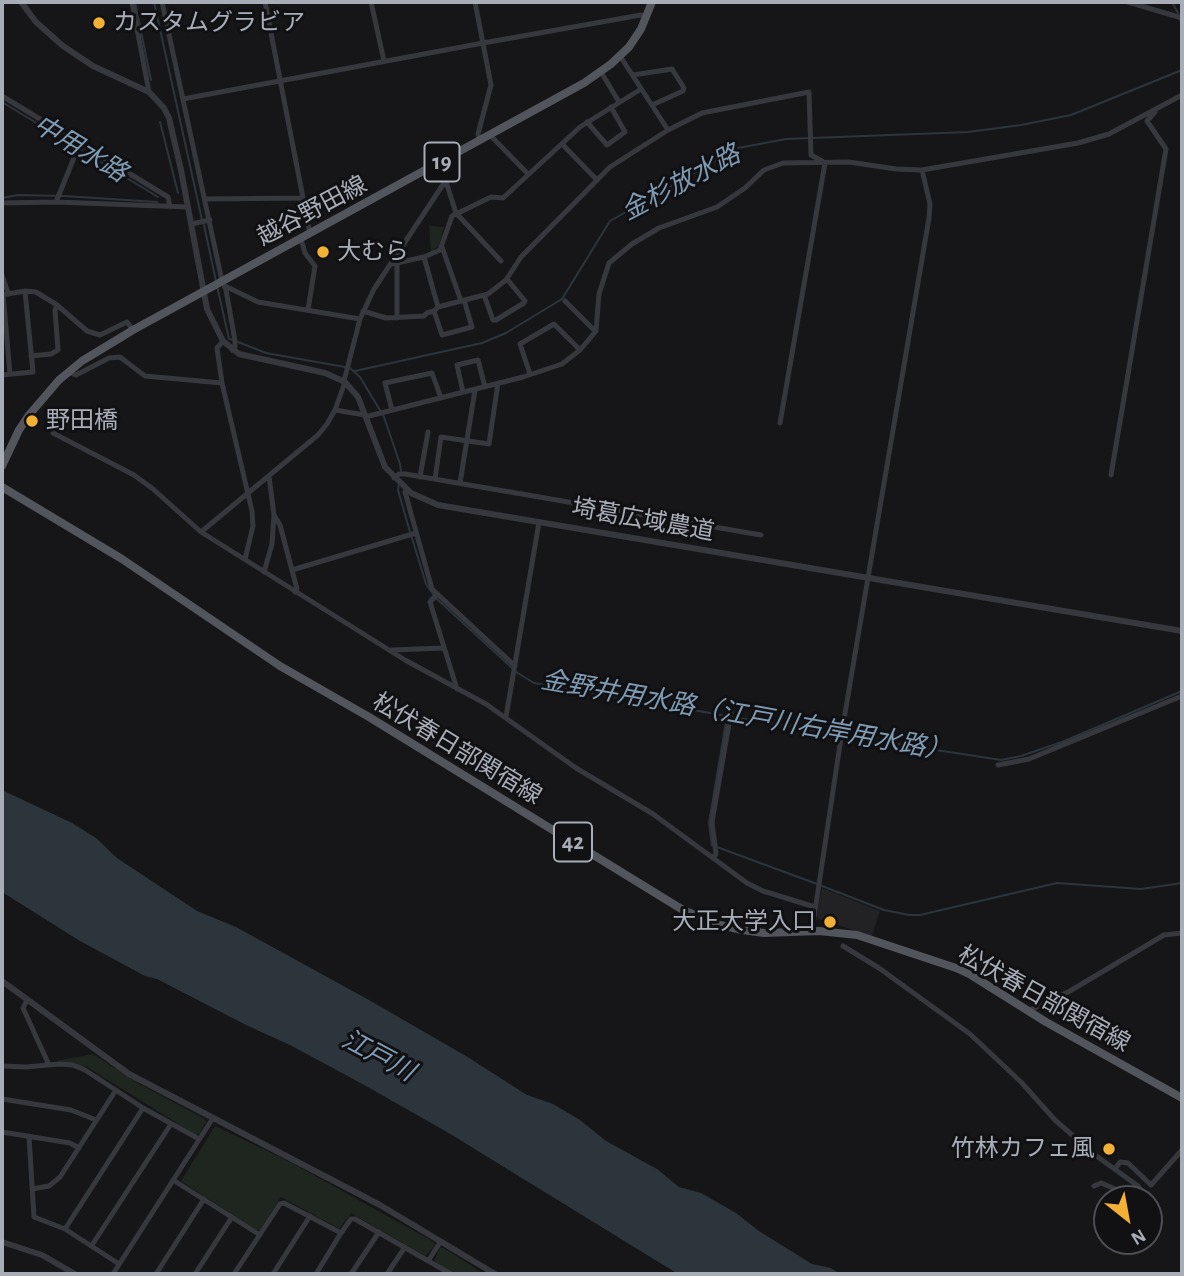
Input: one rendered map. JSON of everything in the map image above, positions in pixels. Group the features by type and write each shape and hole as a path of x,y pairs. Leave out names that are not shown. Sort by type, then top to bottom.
{"main road":[{"name":"越谷野田線","path":"2,466 19,429 51,388 68,372 133,330 203,292 224,284 601,72 620,56 636,37 652,2"},
{"name":"松伏春日部関宿線","path":"2,487 122,559 280,666 369,717 683,910 720,925 742,930 857,935 956,968 1182,1098"}],"street":[{"path":"21,2 36,22 64,46 93,66 149,92 159,100 169,118 188,207 194,223 203,292 212,323 223,341 232,350 245,356 325,373 345,381"},
{"path":"132,2 149,92"},
{"path":"162,2 224,284 235,341 232,350"},
{"path":"265,2 303,198 305,253 315,266 308,310"},
{"path":"371,2 384,61"},
{"path":"475,2 491,85 478,134 480,140"},
{"path":"1128,2 1182,18"},
{"path":"183,99 641,15 646,17"},
{"path":"620,56 668,130"},
{"path":"633,75 672,69 683,91 652,105"},
{"path":"601,72 619,103"},
{"path":"424,257 442,335 472,327 442,247 452,216 491,197 503,198 587,122 641,89"},
{"path":"363,311 386,318 424,316 436,309 484,295 507,279 521,257 621,158 702,113 809,92 811,155 825,163"},
{"path":"335,410 365,416 475,390 562,364 580,350 596,331 599,294 609,263 632,244 659,228 717,207 745,188 764,170 783,163 849,162 922,170 1078,143 1109,134 1182,94"},
{"path":"2,96 168,197 170,207"},
{"path":"1111,475 1166,149 1147,121 1172,100"},
{"path":"587,122 607,145 625,132 611,107"},
{"path":"490,135 528,174"},
{"path":"56,202 80,143"},
{"path":"562,144 597,180"},
{"path":"440,163 456,213 501,261"},
{"path":"780,423 825,163"},
{"path":"812,931 842,731 929,218 930,204 922,170"},
{"path":"201,532 318,435 327,424 345,381 363,311 374,289 395,264 446,180"},
{"path":"205,199 303,198"},
{"path":"2,203 56,202 188,207"},
{"path":"194,223 208,221"},
{"path":"395,264 424,257 442,247"},
{"path":"395,264 397,318"},
{"path":"2,275 10,374"},
{"path":"484,295 493,320 524,303 507,279"},
{"path":"224,284 258,302 360,319"},
{"path":"4,294 25,291 45,296 87,331 100,335 127,322 133,330"},
{"path":"2,375 33,372 25,291"},
{"path":"565,302 596,331"},
{"path":"31,356 51,354 58,350 55,310 57,305"},
{"path":"530,374 520,344 554,324 580,350"},
{"path":"223,341 216,348 253,526 245,559"},
{"path":"68,372 75,375 109,359 120,357 145,376 222,383"},
{"path":"463,392 457,365 478,360 485,387"},
{"path":"392,410 385,383 432,373 441,398"},
{"name":"埼葛広域農道","path":"345,381 358,397 385,467 399,475 407,489 438,505 1182,631"},
{"path":"435,479 441,437 489,444 498,383"},
{"path":"460,484 475,390"},
{"path":"419,477 428,432"},
{"path":"53,433 134,475 201,532 389,650 506,717 576,768 653,814 747,883 763,891 815,906"},
{"path":"399,475 761,535"},
{"path":"264,572 270,555 274,515 269,476"},
{"path":"407,489 405,492 435,596 515,666"},
{"path":"274,515 280,525 297,589 295,592"},
{"path":"506,717 539,522"},
{"path":"292,570 416,533"},
{"path":"270,555 286,551"},
{"path":"435,596 430,602 457,688"},
{"path":"389,650 444,648"},
{"path":"998,765 1029,759 1182,696"},
{"path":"713,858 716,854 712,822 730,715"},
{"path":"1009,755 1010,764"},
{"path":"1028,1011 1070,991 1157,939 1168,934 1182,933"},
{"path":"843,946 879,968 970,1034 1021,1082 1055,1120 1133,1185"},
{"path":"2,981 129,1074 344,1186 495,1274"},
{"path":"27,1000 23,1008 49,1065"},
{"path":"2,1066 26,1068 73,1065 199,1139"},
{"path":"32,1189 54,1183 116,1090"},
{"path":"2,1099 71,1110 96,1120"},
{"path":"65,1229 143,1108"},
{"path":"113,1274 213,1118"},
{"path":"92,1245 171,1124"},
{"path":"2,1132 70,1143 79,1148"},
{"path":"29,1136 34,1217 65,1229 119,1264"},
{"path":"1115,1169 1124,1161 1151,1185 1182,1150"},
{"path":"173,1180 260,1235"},
{"path":"156,1274 204,1199"},
{"path":"234,1274 280,1205 284,1203 341,1233"},
{"path":"273,1274 310,1216"},
{"path":"195,1274 232,1217"},
{"path":"316,1274 351,1219 379,1232 451,1274"},
{"path":"351,1274 379,1232"},
{"path":"428,1261 441,1241"},
{"path":"2,1242 42,1255 75,1274"},
{"path":"387,1274 404,1247"}],"shaded area":[{"path":"429,226 444,227 439,245 431,252"},
{"path":"822,888 880,911 872,936 819,919 817,915"},
{"path":"93,1054 141,1085 205,1119 199,1134 196,1135 87,1067 56,1061"},
{"path":"215,1126 290,1162 434,1242 435,1246 425,1256 351,1213 338,1228 281,1197 260,1230 256,1230 181,1181"},
{"path":"440,1248 484,1274 454,1274 434,1261"}],"water":[{"name":"江戸川","path":"2,790 72,823 96,838 117,858 197,911 236,927 369,1000 527,1095 553,1104 580,1120 606,1141 657,1169 679,1187 701,1193 812,1264 831,1268 840,1274 678,1274 447,1132 366,1086 290,1045 157,979 145,976 80,941 2,892"}],"waterway":[{"path":"135,2 151,80"},
{"path":"154,2 202,220"},
{"name":"金杉放水路","path":"1172,2 1178,13"},
{"name":"金杉放水路","path":"1180,19 1182,27"},
{"name":"金杉放水路","path":"355,371 482,343 506,333 562,299 610,221 738,148 786,139 968,132 1021,125 1071,115 1182,70"},
{"name":"中用水路","path":"2,102 158,197"},
{"path":"160,122 178,193"},
{"path":"2,198 18,195 64,196 157,202"},
{"name":"金野井用水路（江戸川右岸用水路）","path":"204,225 216,281"},
{"name":"金野井用水路（江戸川右岸用水路）","path":"217,286 229,339 233,340"},
{"name":"金野井用水路（江戸川右岸用水路）","path":"238,342 266,353 345,367"},
{"name":"金野井用水路（江戸川右岸用水路）","path":"350,368 360,377 384,417 401,471"},
{"name":"金野井用水路（江戸川右岸用水路）","path":"399,484 398,490 410,532"},
{"name":"金野井用水路（江戸川右岸用水路）","path":"412,538 426,584 433,594"},
{"name":"金野井用水路（江戸川右岸用水路）","path":"437,599 512,668"},
{"name":"金野井用水路（江戸川右岸用水路）","path":"516,672 534,683 839,735"},
{"name":"金野井用水路（江戸川右岸用水路）","path":"845,736 1001,760 1062,742 1182,691"},
{"path":"712,845 709,823 727,716"},
{"path":"717,847 817,884"},
{"path":"822,886 884,910 920,915 1057,883 1141,889 1182,883"}],"place":[{"name":"カスタムグラビア","path":"99,23"},
{"name":"大むら","path":"323,252"},
{"name":"野田橋","path":"32,421"},
{"name":"大正大学入口","path":"830,922"},
{"name":"竹林カフェ風","path":"1109,1149"}]}
